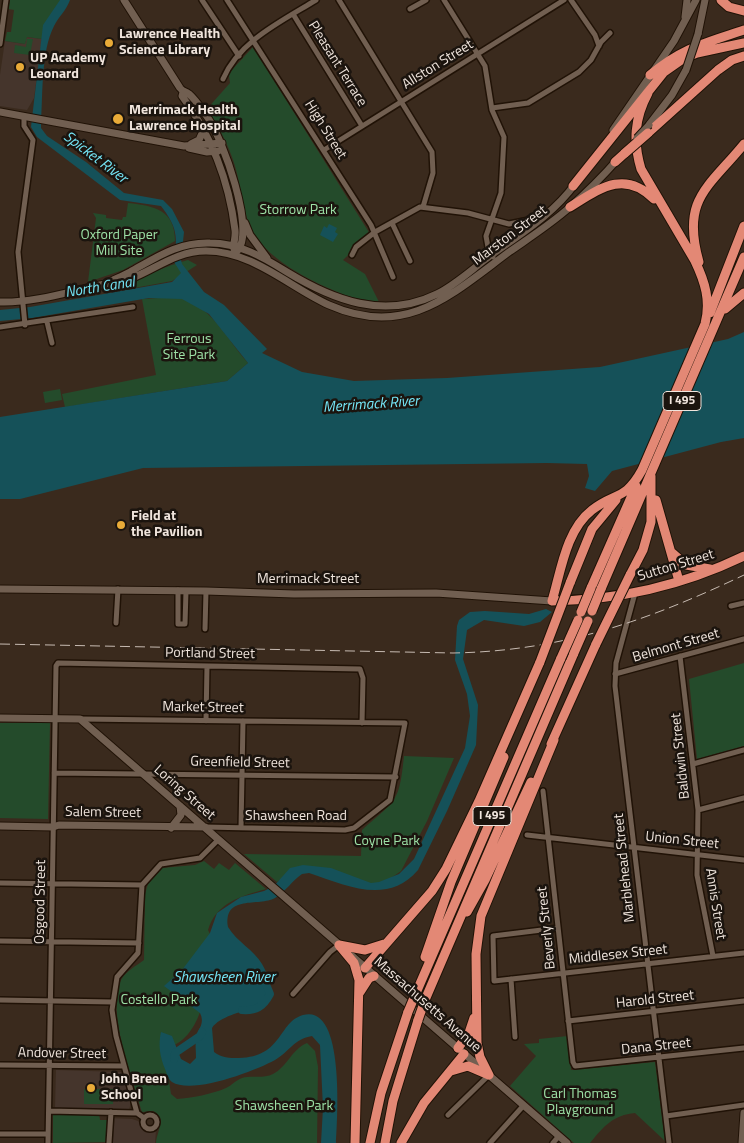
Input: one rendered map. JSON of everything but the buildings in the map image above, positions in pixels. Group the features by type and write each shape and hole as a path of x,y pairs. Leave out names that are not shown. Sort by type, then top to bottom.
{"highway":[{"path":"721,0 729,6 744,12"},
{"path":"650,75 672,58 691,47 744,30"},
{"path":"573,186 664,72 684,58 712,48 744,43"},
{"path":"615,162 648,129 718,70 744,56"},
{"path":"648,93 637,121 636,153 641,169 702,274"},
{"path":"552,601 570,541 579,524 593,509 629,490 642,470 705,324 709,309 692,234 696,204 712,180 744,144"},
{"path":"570,207 602,187 616,183 637,186 646,191 662,206"},
{"name":"I 495","path":"370,1143 381,1093 423,974 715,303 744,226"},
{"name":"I 495","path":"385,1143 393,1102 425,1000 744,257"},
{"path":"489,1075 478,1052 476,943 481,916 596,644 643,550 651,522 652,474 717,323 724,311 744,293"},
{"path":"652,488 679,581"},
{"path":"365,968 432,891 446,870 521,707 592,529 620,496"},
{"path":"668,547 677,559 686,565 715,569"},
{"name":"Sutton Street","path":"615,595 679,581 715,569 744,556"},
{"name":"Merrimack Street","path":"552,601 615,595"},
{"path":"423,974 424,961 444,901 498,773 521,707"},
{"path":"448,947 485,880 530,784 554,740"},
{"path":"339,945 365,950 378,948 388,942"},
{"path":"339,945 356,970 359,995 355,1143"},
{"path":"359,995 367,981 374,976"},
{"path":"401,1143 424,1103 451,1071 469,1033 476,1011"},
{"path":"451,1071 468,1066 489,1075"}],"main road":[{"path":"124,0 183,92 182,96 204,129 213,149 235,231 237,247"},
{"path":"683,27 687,0"},
{"name":"Marston Street","path":"234,254 323,302 354,314 376,316 412,312 442,301 546,215 573,186 683,27 696,0"},
{"path":"648,129 672,95 686,70 698,34 705,0"},
{"path":"0,302 22,303 103,285 150,265 195,252 214,251 234,254 244,231 242,216 223,146 208,118 188,94 183,92"},
{"path":"0,112 184,146 213,149 223,146"},
{"path":"184,146 199,140 204,129"},
{"name":"Marston Street","path":"150,265 171,248 194,243 237,247 269,261 335,298 352,303 381,307 412,304 430,297 494,259 570,207 615,162"},
{"path":"242,216 250,235 269,261"},
{"name":"Merrimack Street","path":"0,589 118,589 294,594 436,593 552,601"},
{"name":"Market Street","path":"0,718 80,719"},
{"name":"Loring Street","path":"80,719 271,886"},
{"path":"172,828 181,816 180,806"},
{"name":"Salem Street","path":"0,826 205,827"},
{"name":"Massachusetts Avenue","path":"271,886 567,1143"},
{"path":"742,1143 744,1113"}],"street":[{"path":"0,44 2,12 6,0"},
{"path":"202,0 239,56"},
{"name":"High Street","path":"227,0 375,232 394,277"},
{"path":"222,79 226,70 254,40 316,0"},
{"path":"339,0 402,101 429,146 434,158 433,173 423,207"},
{"path":"410,9 426,0"},
{"path":"444,0 488,73 492,108 501,126 504,141 500,193 486,240 494,259"},
{"name":"Allston Street","path":"324,150 564,0"},
{"path":"571,0 595,35 599,46"},
{"name":"Pleasant Terrace","path":"293,14 362,126"},
{"path":"492,108 520,105 532,101 583,68 610,33"},
{"path":"25,116 24,126 33,140 18,252 25,323"},
{"path":"352,255 356,247 375,232 415,209 423,207 492,218 508,224 520,223 546,215"},
{"path":"392,223 410,261"},
{"path":"0,327 47,322 133,307"},
{"path":"47,322 52,343"},
{"path":"116,623 118,589"},
{"path":"182,591 185,624 178,624 182,591"},
{"path":"205,629 206,591"},
{"name":"Marblehead Street","path":"635,592 618,652 615,674 633,847 669,1143"},
{"path":"731,606 744,603"},
{"name":"Belmont Street","path":"615,674 744,639"},
{"name":"Baldwin Street","path":"680,656 698,810 698,855"},
{"name":"Portland Street","path":"58,663 360,669 363,678 362,723"},
{"name":"Osgood Street","path":"48,1143 56,666 58,663"},
{"path":"206,721 208,666"},
{"name":"Market Street","path":"80,719 406,723"},
{"path":"241,828 243,722"},
{"name":"Shawsheen Road","path":"205,827 345,830 354,828 390,800 406,723"},
{"path":"693,764 744,750"},
{"name":"Greenfield Street","path":"54,773 396,777"},
{"name":"Beverly Street","path":"544,792 573,1062"},
{"path":"698,810 744,798"},
{"name":"Union Street","path":"527,835 744,860"},
{"path":"137,1113 114,1028 113,1002 117,977 137,957 142,885 161,864 200,858 218,840"},
{"name":"Annis Street","path":"698,855 698,882 713,956"},
{"path":"0,883 142,885"},
{"name":"Middlesex Street","path":"558,928 493,936 494,981 744,953"},
{"path":"0,941 139,943"},
{"path":"293,994 330,952 339,945"},
{"path":"511,979 515,1037"},
{"path":"0,1000 113,1002"},
{"name":"Harold Street","path":"568,1021 744,1000"},
{"name":"Dana Street","path":"573,1062 579,1067 744,1048"},
{"name":"Andover Street","path":"0,1065 124,1066"},
{"path":"448,1115 489,1075"},
{"path":"490,1143 524,1105"},
{"path":"666,1116 744,1105"},
{"path":"49,1111 137,1113 144,1118"},
{"path":"109,1143 110,1112"},
{"path":"0,1134 48,1134"},
{"path":"553,1143 559,1136"}],"shaded area":[{"name":"UP Academy Leonard","path":"26,37 42,39 34,98 27,110 0,106 0,75 5,41 25,44"},
{"name":"John Breen School","path":"56,1070 121,1072 131,1102 129,1110 55,1109"},
{"path":"108,1118 132,1119 138,1121 145,1131 156,1130 155,1143 105,1143 108,1133"}],"green space":[{"path":"10,0 61,1 44,25 42,39 27,37 25,44 5,41 7,32 11,32 14,10 8,9"},
{"path":"27,39 33,39 30,55 14,53 15,45 26,47"},
{"name":"Storrow Park","path":"253,47 370,234 343,260 365,274 379,302 345,295 304,276 276,258 255,236 249,224 232,157 221,132 206,110 230,83 229,75 231,71"},
{"name":"Oxford Paper Mill Site","path":"128,203 155,208 167,216 174,231 175,241 123,270 88,282 96,218 93,213 106,215 106,218 122,220 123,217 126,217"},
{"path":"188,260 197,265 172,281 123,290 122,285"},
{"name":"Ferrous Site Park","path":"175,297 198,306 208,314 248,363 227,381 65,407 62,394 156,375 142,299"},
{"path":"60,389 62,400 45,403 43,392"},
{"path":"744,663 744,746 697,759 689,679"},
{"path":"0,723 50,723 48,819 0,818"},
{"name":"Coyne Park","path":"404,756 454,758 427,821 401,871 378,887 347,875 292,872 277,882 244,854 361,856 362,830 383,812 398,792"},
{"path":"204,861 214,869 219,863 229,870 235,863 266,889 231,902 217,913 212,921 208,930 212,938 204,1000 192,1029 183,1040 170,1047 166,1062 171,1094 177,1099 195,1097 221,1090 242,1078 262,1077 273,1074 282,1067 297,1049 307,1043 315,1051 318,1067 317,1143 156,1143 160,1117 153,1111 142,1112 122,1045 117,1009 117,993 123,977 144,960 145,894 148,884 162,868 195,865"},
{"name":"Carl Thomas Playground","path":"568,1036 571,1070 655,1062 665,1141 635,1113 621,1116 610,1122 590,1143 574,1143 510,1086 536,1056 524,1044 539,1043 539,1039"},
{"path":"84,1089 113,1089 113,1104 84,1104"},
{"path":"53,1114 99,1114 100,1120 108,1120 106,1142 53,1143"}],"water":[{"name":"Merrimack River","path":"60,0 70,0 54,26 47,48 43,73 41,128 47,136 86,162 124,193 163,200 172,209 184,232 182,264 204,292 224,305 267,349 262,353 302,372 354,381 447,378 600,367 728,339 744,332 744,438 721,442 612,471 595,491 585,488 589,476 587,464 143,468 20,499 0,499 0,417 227,381 248,363 209,314 182,299 149,298 32,318 0,321 0,310 30,307 172,282 181,273 174,262 175,232 161,206 120,200 37,137 31,127 43,25"},
{"path":"329,224 337,228 335,232 338,234 333,242 320,235 324,226 327,228"},
{"name":"Shawsheen River","path":"546,609 552,612 540,622 524,626 484,620 467,630 463,659 478,705 476,745 418,870 406,881 380,890 352,887 309,873 302,874 275,898 236,906 231,910 228,917 228,927 255,954 262,964 269,981 269,993 264,1001 220,1020 212,1028 214,1052 229,1058 253,1056 264,1052 272,1046 295,1019 303,1015 317,1016 326,1027 333,1045 337,1090 336,1143 321,1143 323,1108 320,1045 312,1036 296,1043 275,1060 239,1075 194,1086 172,1082 163,1064 161,1055 161,1032 172,1036 181,1059 190,1064 196,1058 196,1037 202,1020 200,1013 164,986 182,970 210,933 217,913 241,897 264,891 274,886 290,868 303,865 331,868 371,883 399,874 414,859 465,748 470,716 467,694 455,660 459,620 470,612 485,611 529,614"}],"waterway":[{"name":"Shawsheen River","path":"242,1010 255,1009 265,1002 270,994 265,982"},
{"name":"Shawsheen River","path":"174,1059 175,1053 200,1036 202,1032"}],"railway":[{"path":"0,644 453,653 493,651 567,640 603,630 673,606 744,575"}],"place":[{"name":"Lawrence Health Science Library","path":"109,43"},
{"name":"UP Academy Leonard","path":"20,67"},
{"name":"Merrimack Health Lawrence Hospital","path":"118,119"},
{"name":"Field at the Pavilion","path":"121,525"},
{"name":"John Breen School","path":"91,1088"}],"water label":[{"name":"Spicket River","path":"95,158"},
{"name":"North Canal","path":"100,288"}],"park label":[{"name":"Costello Park","path":"159,1001"},
{"name":"Shawsheen Park","path":"284,1107"}]}
